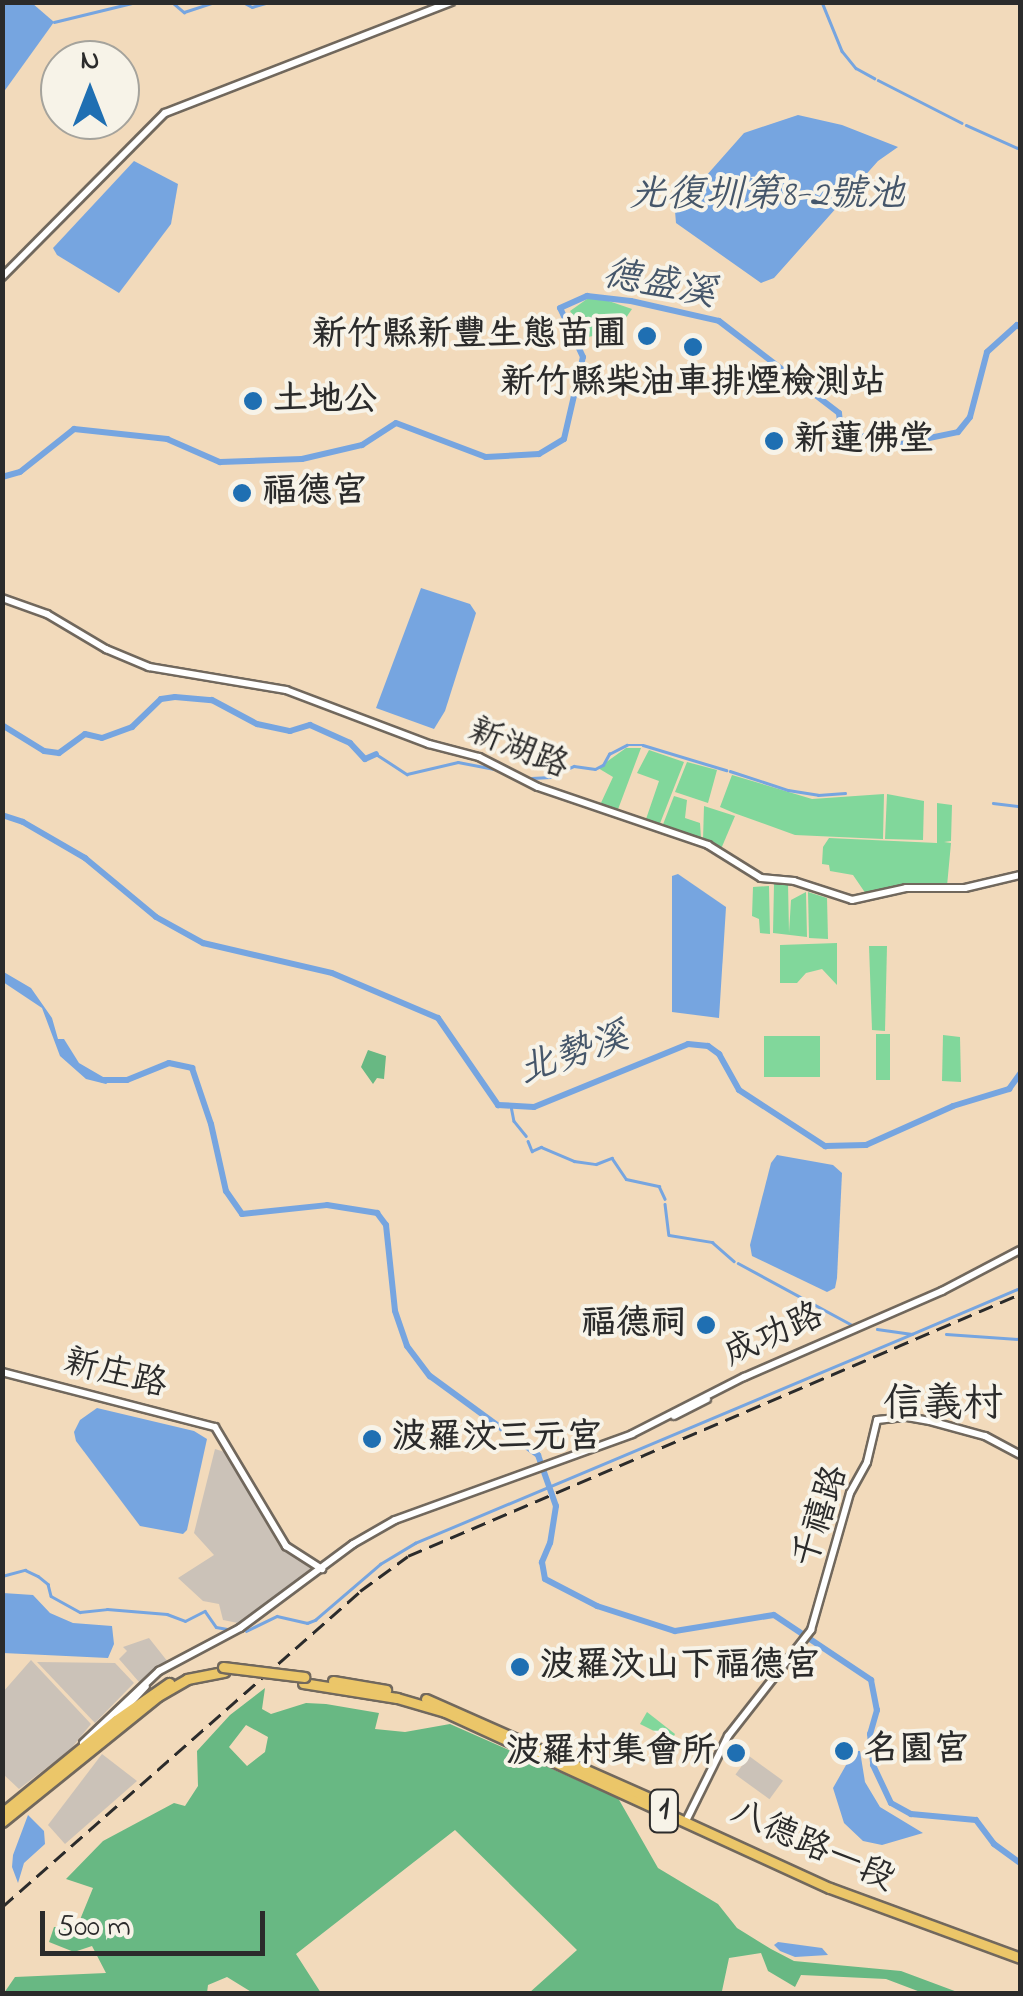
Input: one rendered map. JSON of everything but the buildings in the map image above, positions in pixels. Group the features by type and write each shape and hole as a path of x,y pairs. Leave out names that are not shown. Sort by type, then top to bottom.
{"main road":[{"name":"八德路一段","path":"113,1722 187,1679 224,1669 397,1698 444,1712 867,1903 1020,1956"},
{"name":"1","path":"2,1813 113,1722"},
{"name":"1","path":"2,1822 113,1722"}],"street":[{"path":"2,277 165,113 450,2"},
{"name":"新湖路","path":"2,598 47,614 106,649 149,667 286,690 428,744 478,757 538,787 708,845 761,878 794,881 852,900 906,888 965,888 1020,875"},
{"name":"成功路","path":"322,1569 398,1522 632,1434 744,1377 942,1291 1020,1252"},
{"name":"新庄路","path":"2,1372 215,1426 286,1546 322,1569"},
{"name":"千禧路","path":"687,1819 726,1738 811,1630 847,1502 867,1462 877,1420 907,1417 930,1421 978,1434 1020,1455"},
{"path":"113,1722 160,1675 242,1631 322,1569"}],"shaded area":[{"path":"215,1449 225,1452 278,1544 315,1569 238,1623 223,1620 219,1604 203,1601 178,1578 214,1555 194,1533"},
{"path":"149,1638 168,1662 139,1682 119,1659 127,1651 123,1647"},
{"path":"31,1660 91,1724 70,1750 19,1789 3,1774 3,1692"},
{"path":"37,1662 115,1663 134,1683 95,1723"},
{"path":"102,1754 137,1781 65,1844 48,1825"},
{"path":"749,1756 783,1781 769,1799 735,1775"}],"green space":[{"path":"587,299 603,299 632,309 617,331 588,337 570,311"},
{"path":"626,748 641,748 617,812 600,805 613,777 598,768"},
{"path":"649,750 684,762 659,826 645,822 659,781 637,773"},
{"path":"687,762 717,770 708,803 675,792"},
{"path":"732,775 812,799 884,794 883,839 795,835 734,813 720,807"},
{"path":"887,794 924,801 923,840 885,839"},
{"path":"674,796 687,800 685,818 700,823 701,838 662,827"},
{"path":"937,803 952,805 951,841 944,842 951,843 947,886 902,886 866,894 853,875 830,871 829,865 822,864 823,847 829,838 937,843"},
{"path":"704,806 735,816 721,849 703,840"},
{"path":"788,883 789,933 791,900 806,892 807,937 773,933 774,884"},
{"path":"769,886 770,934 760,933 759,919 752,916 753,887"},
{"path":"808,892 827,898 828,939 809,938"},
{"path":"837,943 837,985 822,969 806,973 797,983 780,983 780,945"},
{"path":"869,946 887,946 885,1031 872,1030"},
{"path":"876,1034 890,1034 890,1080 876,1080"},
{"path":"943,1035 960,1037 961,1082 942,1081"},
{"path":"764,1036 820,1036 820,1077 764,1077"},
{"path":"368,1050 386,1056 384,1079 377,1078 373,1084 361,1067"},
{"path":"265,1688 262,1709 271,1714 306,1703 326,1704 379,1713 375,1729 405,1732 450,1724 618,1798 658,1868 718,1904 737,1928 771,1949 794,1961 901,1971 960,1993 923,1993 886,1979 801,1975 795,1987 768,1971 761,1953 729,1958 722,1991 529,1993 577,1950 455,1830 296,1954 321,1993 253,1993 227,1977 208,1985 207,1993 4,1993 15,1977 106,1973 92,1946 74,1952 49,1942 54,1927 77,1927 93,1888 66,1879 103,1841 174,1803 185,1806 198,1786 197,1751 230,1715","holes":["246,1725 268,1737 265,1752 247,1766 229,1747"]},
{"path":"647,1712 675,1734 672,1740 640,1724"}],"water":[{"path":"3,2 32,3 54,22 3,93"},
{"name":"光復圳第8-2號池","path":"798,115 842,125 898,147 878,161 774,278 761,283 676,223 675,211 744,133"},
{"path":"134,161 178,184 171,224 119,293 57,255 53,248"},
{"path":"421,588 470,604 476,613 445,711 434,729 376,708"},
{"path":"678,874 726,907 719,1018 672,1012 672,876"},
{"path":"2,971 31,988 52,1018 58,1039 64,1039 79,1063 110,1081 106,1084 86,1079 60,1056 42,1008 3,982"},
{"path":"777,1155 833,1165 842,1173 837,1278 835,1288 827,1292 752,1256 750,1245 771,1163"},
{"path":"97,1408 194,1431 207,1439 183,1534 140,1526 76,1441 74,1432 80,1420"},
{"path":"3,1593 33,1595 50,1613 73,1623 112,1626 114,1644 108,1658 3,1653"},
{"path":"854,1751 860,1751 865,1782 880,1807 923,1833 882,1845 863,1841 844,1823 833,1788"},
{"path":"28,1815 44,1831 45,1844 24,1863 18,1883 12,1867 13,1855"},
{"path":"778,1942 822,1948 828,1955 795,1957 780,1951 774,1945"}],"waterway":[{"path":"54,22 136,2"},
{"path":"172,2 184,12 215,2"},
{"path":"243,2 252,7 269,2"},
{"path":"822,2 842,51 856,68 874,78"},
{"path":"878,80 962,123"},
{"path":"966,125 1020,149"},
{"name":"德盛溪","path":"2,477 20,472 74,429 167,439 220,462 302,459 362,445 396,423 486,457 539,454 564,439 583,357 560,308 587,296 631,301 719,321 839,413 840,423 855,434 896,445 958,432 970,417 987,352 1017,325 1020,327"},
{"path":"2,725 44,751 59,753 85,734 102,738 132,727 161,699 175,697 212,700 257,724 290,731 310,725 350,743 365,759 376,754"},
{"path":"532,778 550,777 574,766 595,769 603,765 609,754 627,745 643,745 726,770"},
{"path":"376,754 407,774 458,762 495,769 518,779"},
{"path":"730,771 788,790 818,795 845,793"},
{"path":"993,803 1019,806"},
{"name":"北勢溪","path":"2,815 23,822 85,858 156,917 203,943 332,973 438,1018 498,1105 534,1107 688,1044 708,1046 719,1054 739,1090 825,1146 866,1145 953,1106 1009,1089 1020,1074"},
{"path":"103,1080 127,1080 169,1063 192,1068 211,1124 226,1191 242,1214 327,1205 377,1213 386,1225 395,1311 407,1346 430,1376 538,1455 556,1506 550,1543 542,1562 545,1579 597,1606 675,1631 774,1615 871,1680 877,1710 870,1734 873,1765 891,1803 911,1814 976,1820 994,1844 1020,1863"},
{"path":"511,1106 514,1121 526,1136"},
{"path":"528,1141 532,1151 541,1147 574,1161 596,1164 612,1158 626,1179 659,1186 665,1199"},
{"path":"665,1204 669,1235 712,1242 734,1261"},
{"path":"738,1263 852,1325"},
{"path":"877,1329 912,1334 1020,1288"},
{"path":"246,1631 277,1616 307,1623 315,1620 380,1564 415,1543 912,1334"},
{"path":"946,1334 1020,1339"},
{"path":"2,1576 25,1570 48,1584 51,1596 80,1612 107,1609 167,1614 185,1621 205,1611 216,1627 227,1629"}],"railway":[{"path":"2,1907 360,1591 408,1556 1020,1294"}],"place":[{"name":"新竹縣新豐生態苗圃","path":"647,336"},
{"name":"新竹縣柴油車排煙檢測站","path":"693,347"},
{"name":"土地公","path":"253,401"},
{"name":"新蓮佛堂","path":"774,441"},
{"name":"福德宮","path":"242,493"},
{"name":"福德祠","path":"706,1325"},
{"name":"波羅汶三元宮","path":"372,1439"},
{"name":"波羅汶山下福德宮","path":"520,1667"},
{"name":"名園宮","path":"844,1751"},
{"name":"波羅村集會所","path":"736,1753"}],"district":[{"name":"信義村","path":"943,1406"}]}
